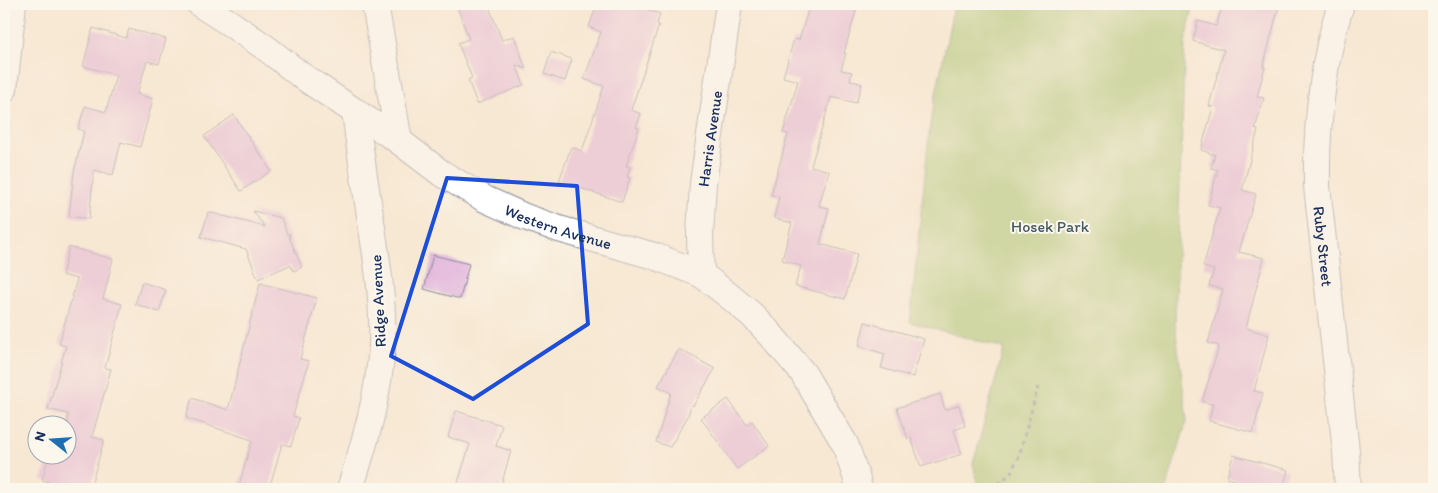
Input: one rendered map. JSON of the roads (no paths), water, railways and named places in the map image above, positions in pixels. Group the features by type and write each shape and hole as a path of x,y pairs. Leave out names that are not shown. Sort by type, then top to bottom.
{"street":[{"path":"4,89 13,4"},
{"name":"Western Avenue","path":"200,4 266,48 302,76 398,141 441,173 485,199 525,217 559,229 654,256 701,274 752,315 804,373 844,444 859,489"},
{"path":"375,4 398,141"},
{"name":"Harris Avenue","path":"701,274 700,234 703,183 729,4"},
{"name":"Ruby Street","path":"1341,4 1333,31 1321,92 1317,167 1318,196 1346,452 1348,489"},
{"name":"Ridge Avenue","path":"350,489 374,409 382,344 379,273 355,111"}],"park label":[{"name":"Hosek Park","path":"1050,226"}]}
